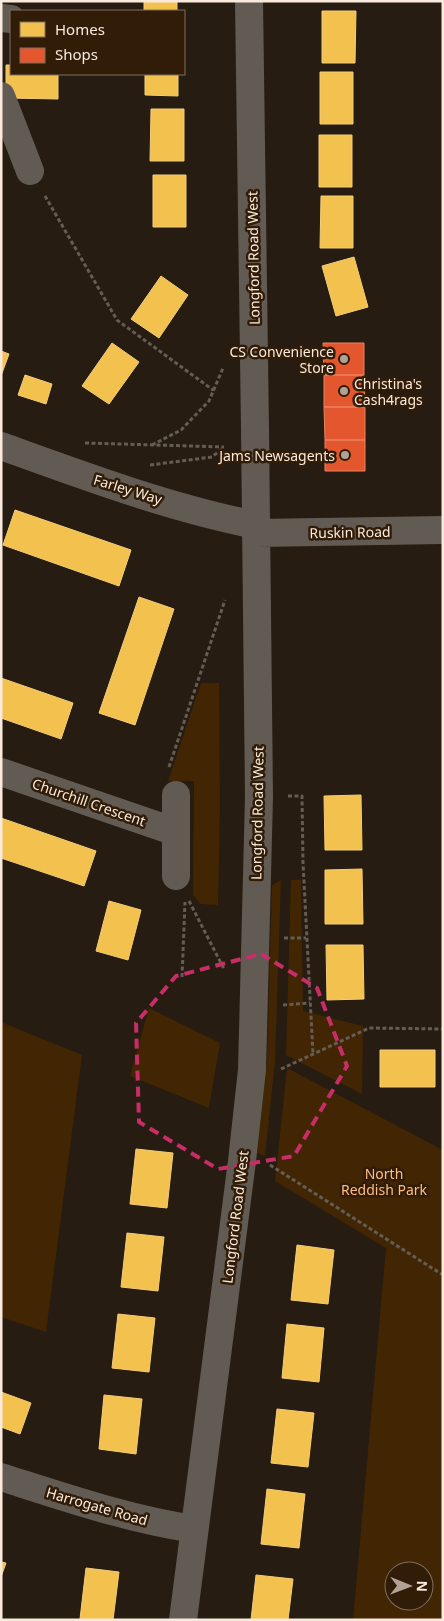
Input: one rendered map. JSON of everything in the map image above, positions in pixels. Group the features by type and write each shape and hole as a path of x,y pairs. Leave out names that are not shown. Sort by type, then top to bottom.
{"street":[{"name":"Longford Road West","path":"183,1620 252,1070 259,797 249,1"},
{"path":"1,96 30,171"},
{"name":"Farley Way","path":"1,446 93,479 256,529"},
{"name":"Ruskin Road","path":"256,529 443,530"},
{"name":"Churchill Crescent","path":"1,772 176,832"},
{"path":"176,795 176,876"},
{"name":"Harrogate Road","path":"1,1477 84,1503 164,1524 194,1529"}],"path":[{"path":"30,171 117,320 213,390"},
{"path":"151,446 181,430 209,402 223,367"},
{"path":"81,442 151,446 224,447 212,457 145,465"},
{"path":"176,795 162,788 226,597"},
{"path":"287,796 302,796 306,938 313,1054"},
{"path":"182,977 186,894 224,970"},
{"path":"288,938 306,938"},
{"path":"285,1005 310,1003"},
{"path":"281,1070 369,1028 443,1029"},
{"path":"242,1161 270,1165 443,1276"}],"highlighted area":[{"path":"261,954 317,988 347,1066 294,1156 218,1169 139,1122 136,1023 176,976"}],"green space":[{"path":"201,683 219,683 220,806 218,905 200,904 193,895 194,781 168,781"},
{"path":"281,880 275,1062 265,1156 257,1153 267,1062 272,885"},
{"path":"291,880 301,880 303,1011 363,1026 362,1094 286,1055"},
{"path":"149,1008 220,1043 209,1108 130,1076"},
{"path":"1,1022 82,1055 46,1332 1,1317"},
{"name":"North Reddish Park","path":"287,1068 443,1150 443,1620 353,1620 386,1248 275,1181"}],"building: Homes":[{"path":"144,1 177,1 177,10 144,10"},
{"path":"322,11 356,11 355,63 322,63"},
{"path":"6,65 10,65 10,75 58,75 58,99 6,98"},
{"path":"320,72 353,72 353,124 320,124"},
{"path":"145,75 178,75 178,96 145,95"},
{"path":"151,109 184,109 184,161 150,161"},
{"path":"319,135 352,135 352,187 319,187"},
{"path":"153,175 186,175 186,227 153,227"},
{"path":"321,196 353,196 353,248 320,248"},
{"path":"354,257 368,307 336,316 322,266"},
{"path":"161,276 188,295 159,338 131,319"},
{"path":"112,343 139,362 109,404 82,386"},
{"path":"1,351 9,354 1,376"},
{"path":"25,375 52,384 46,404 18,395"},
{"path":"15,510 131,550 119,586 3,545"},
{"path":"139,597 174,609 135,725 99,713"},
{"path":"1,678 73,703 61,739 1,718"},
{"path":"361,795 362,850 325,850 324,796"},
{"path":"1,818 96,851 84,886 1,858"},
{"path":"362,869 363,924 325,924 325,870"},
{"path":"109,901 141,910 128,960 96,951"},
{"path":"326,945 363,945 364,999 327,1000"},
{"path":"380,1050 435,1050 435,1087 380,1087"},
{"path":"136,1149 173,1153 167,1208 130,1204"},
{"path":"127,1233 164,1237 158,1291 121,1287"},
{"path":"297,1245 334,1250 328,1304 291,1300"},
{"path":"118,1314 155,1318 149,1372 112,1368"},
{"path":"287,1324 324,1328 319,1382 282,1378"},
{"path":"1,1392 31,1403 20,1434 1,1427"},
{"path":"104,1395 142,1399 136,1454 99,1449"},
{"path":"277,1409 314,1413 308,1467 271,1463"},
{"path":"267,1489 305,1494 299,1548 261,1544"},
{"path":"1,1562 6,1563 1,1577"},
{"path":"86,1568 119,1572 113,1620 80,1619"},
{"path":"256,1575 293,1579 288,1620 251,1620"}],"building: Shops":[{"name":"CS Convenience Store","path":"323,343 364,343 364,375 324,375"},
{"name":"Christina's Cash4rags","path":"324,375 364,375 365,407 324,407"},
{"path":"324,407 365,407 365,440 325,440"},
{"name":"Jams Newsagents","path":"325,440 365,440 365,471 325,471"}],"place":[{"name":"CS Convenience Store","path":"344,359"},
{"name":"Christina's Cash4rags","path":"344,391"},
{"name":"Jams Newsagents","path":"345,455"}]}
